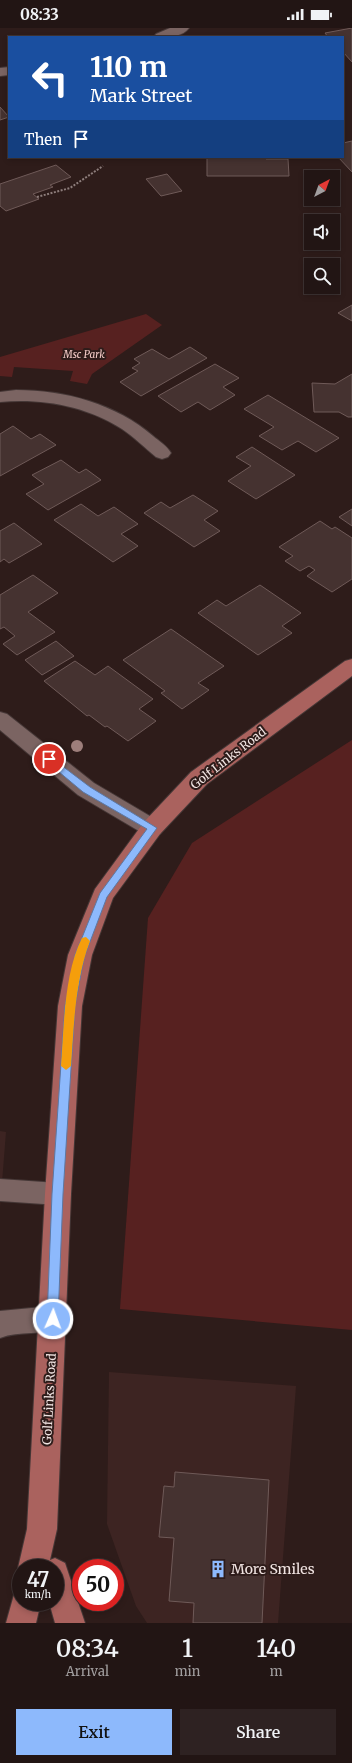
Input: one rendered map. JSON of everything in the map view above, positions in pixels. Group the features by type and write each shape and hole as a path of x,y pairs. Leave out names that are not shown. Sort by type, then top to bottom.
{"main road":[{"name":"Golf Links Road","path":"36,1559 42,1529 58,1194 70,1006 80,955 103,895 152,828 199,778 352,666"},
{"name":"Golf Links Road","path":"42,1529 51,1559"},
{"path":"64,1603 70,1623"},
{"path":"21,1623 24,1611"}],"street":[{"path":"163,36 182,28"},
{"path":"0,397 36,395 80,404 124,423 162,453"},
{"path":"0,719 86,789 152,828"},
{"path":"0,1190 58,1194"},
{"path":"0,1325 3,1322 53,1319"}],"path":[{"path":"37,197 52,191 70,188 87,175 104,166"}],"shaded area":[{"path":"0,1131 6,1132 0,1208"},
{"path":"109,1372 296,1386 278,1623 147,1623 136,1606 124,1572 124,1559 119,1559 107,1524"}],"green space":[{"name":"Msc Park","path":"146,314 162,325 92,374 87,384 70,381 73,371 14,367 12,377 0,376 0,357"},
{"path":"352,740 352,1330 120,1309 148,918 192,843"}],"building":[{"path":"352,28 352,62 344,53 344,36 327,36 325,33"},
{"path":"0,107 8,117 0,120"},
{"path":"352,141 352,172 339,158 344,158 344,143"},
{"path":"207,158 288,159 289,176 207,176"},
{"path":"56,165 71,177 50,185 53,187 33,194 39,199 6,211 0,206 0,184"},
{"path":"167,174 182,191 161,196 146,179"},
{"path":"352,305 352,321 338,313"},
{"path":"190,347 207,358 141,396 120,382 138,371 132,368 140,363 134,359 152,349 169,359"},
{"path":"215,364 239,378 223,387 235,395 210,410 198,402 181,412 158,396"},
{"path":"352,374 352,417 348,417 339,412 314,412 312,383 335,384"},
{"path":"268,395 339,438 316,452 298,441 282,450 259,436 274,427 244,409"},
{"path":"13,426 31,439 40,434 56,445 0,476 0,434"},
{"path":"252,447 295,475 256,499 228,481 251,466 236,457"},
{"path":"61,460 79,473 86,469 101,480 48,510 26,494 44,484 32,475"},
{"path":"193,495 218,511 204,520 220,531 194,547 144,513 161,502 170,508"},
{"path":"81,504 98,516 114,507 138,524 121,534 138,546 113,562 54,520"},
{"path":"352,509 352,526 339,517"},
{"path":"320,521 332,529 335,527 352,538 352,579 332,592 307,576 315,570 309,566 300,571 285,561 293,556 279,547"},
{"path":"14,523 42,544 9,563 4,559 0,562 0,531"},
{"path":"33,575 58,593 28,612 55,632 17,655 3,644 15,636 4,627 0,629 0,595"},
{"path":"260,585 301,613 282,626 292,633 258,655 198,613 217,600 226,606"},
{"path":"171,629 224,666 198,683 209,690 182,709 161,693 165,691 123,660"},
{"path":"56,641 74,656 42,675 25,660"},
{"path":"75,661 95,675 108,666 153,699 139,709 156,721 128,741 89,715 87,716 44,681"},
{"name":"More Smiles","path":"175,1472 269,1480 262,1623 193,1623 194,1603 169,1601 174,1538 159,1537 164,1486 174,1487"}],"slow traffic":[{"path":"66,1066 70,1006 80,955 86,941"}],"place":[{"name":"More Smiles","path":"218,1569"}],"route":[{"path":"49,759 86,789 152,828 103,895 80,955 70,1006 58,1194 53,1319"}]}
